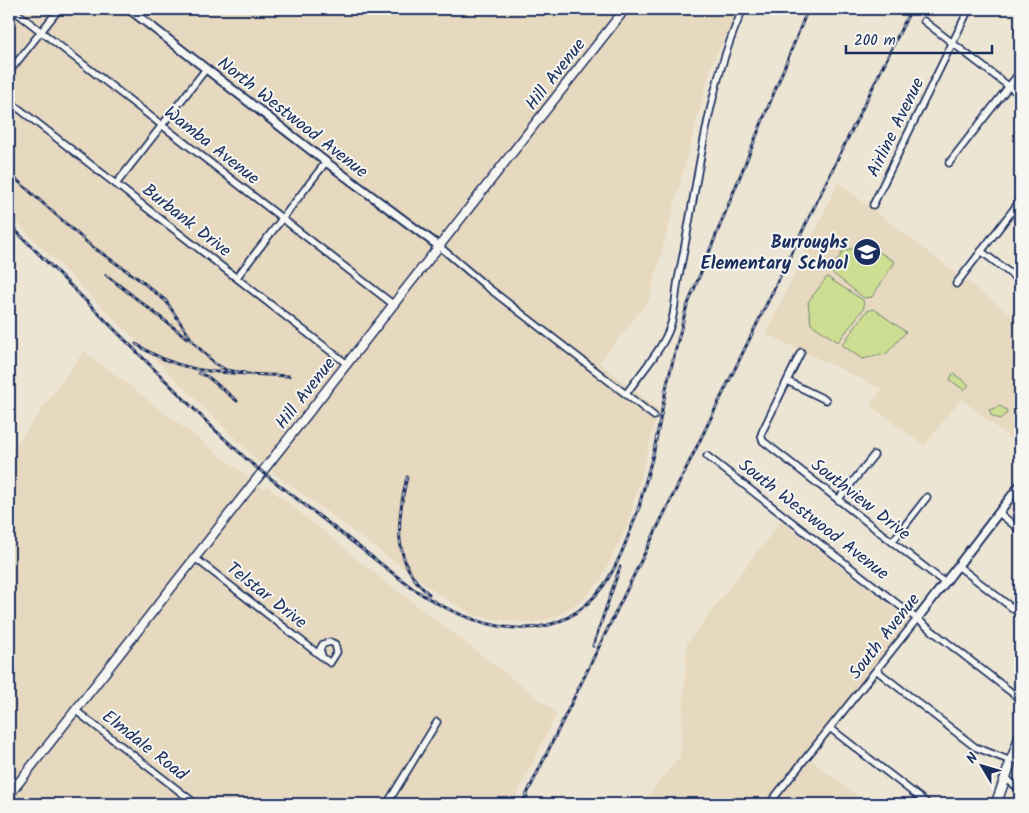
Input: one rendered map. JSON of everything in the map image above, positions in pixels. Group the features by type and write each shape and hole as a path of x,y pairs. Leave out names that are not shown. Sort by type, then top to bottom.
{"main road":[{"name":"Hill Avenue","path":"9,796 625,9"},
{"path":"996,804 1020,736"}],"street":[{"name":"Wamba Avenue","path":"12,9 394,305"},
{"path":"9,72 59,9"},
{"name":"North Westwood Avenue","path":"129,9 326,162 440,247"},
{"path":"626,394 661,345 670,328 696,179 714,97 732,34 743,9"},
{"name":"Airline Avenue","path":"873,205 969,9"},
{"path":"924,21 1020,95"},
{"path":"116,184 206,68"},
{"path":"949,163 1020,72"},
{"name":"Burbank Drive","path":"9,101 347,364"},
{"path":"237,278 326,162"},
{"path":"956,284 1020,201"},
{"path":"440,247 486,286 654,416"},
{"path":"981,251 1020,281"},
{"path":"801,352 787,381 826,400"},
{"name":"Southview Drive","path":"787,381 763,430 762,438 765,444 944,582"},
{"path":"838,500 874,455"},
{"name":"South Westwood Avenue","path":"707,456 1020,699"},
{"name":"South Avenue","path":"769,804 917,619 1020,485"},
{"path":"892,542 927,496"},
{"path":"999,513 1020,530"},
{"name":"Telstar Drive","path":"195,558 322,656"},
{"path":"958,566 1020,614"},
{"path":"876,670 976,747 1011,761"},
{"name":"Elmdale Road","path":"75,710 196,804"},
{"path":"388,804 438,722"},
{"path":"830,728 928,804"},
{"path":"1005,778 1020,789"}],"shaded area":[{"path":"9,9 616,9 627,18 634,9 739,9 712,64 649,300 599,363 659,409 627,527 600,581 583,599 561,614 550,619 531,623 484,618 472,614 444,598 260,463 9,215"},
{"name":"Burroughs Elementary School","path":"838,183 1020,322 1020,446 961,399 924,446 870,405 882,389 766,334"},
{"path":"84,351 264,489 267,486 350,554 557,713 512,804 9,804 9,455"},
{"path":"781,521 917,626 811,760 868,804 641,804 680,756 687,643"}],"green space":[{"path":"870,246 895,262 872,297 864,298 830,271 844,250"},
{"path":"827,277 863,300 864,308 838,342 811,324 808,302"},
{"path":"874,309 906,332 886,354 862,359 842,345 867,311"},
{"path":"953,373 969,385 964,390 950,380"},
{"path":"1000,406 1007,410 1007,413 1000,419 992,416 989,410"}],"railway":[{"path":"638,510 654,451 667,384 686,309 808,9"},
{"path":"522,804 911,9"},
{"path":"9,173 90,245 166,301 194,343 214,363 226,370 245,373"},
{"path":"9,224 215,430 252,464 412,588 460,614 486,623 511,628 537,627 561,621 584,607 604,585 620,556 640,505"},
{"path":"106,275 187,338"},
{"path":"136,344 173,363 191,368 229,373 289,376"},
{"path":"199,373 208,377 237,401"},
{"path":"407,477 401,509 400,540 408,569 429,594"},
{"path":"593,646 620,567"}],"place":[{"name":"Burroughs Elementary School","path":"867,252"}]}
